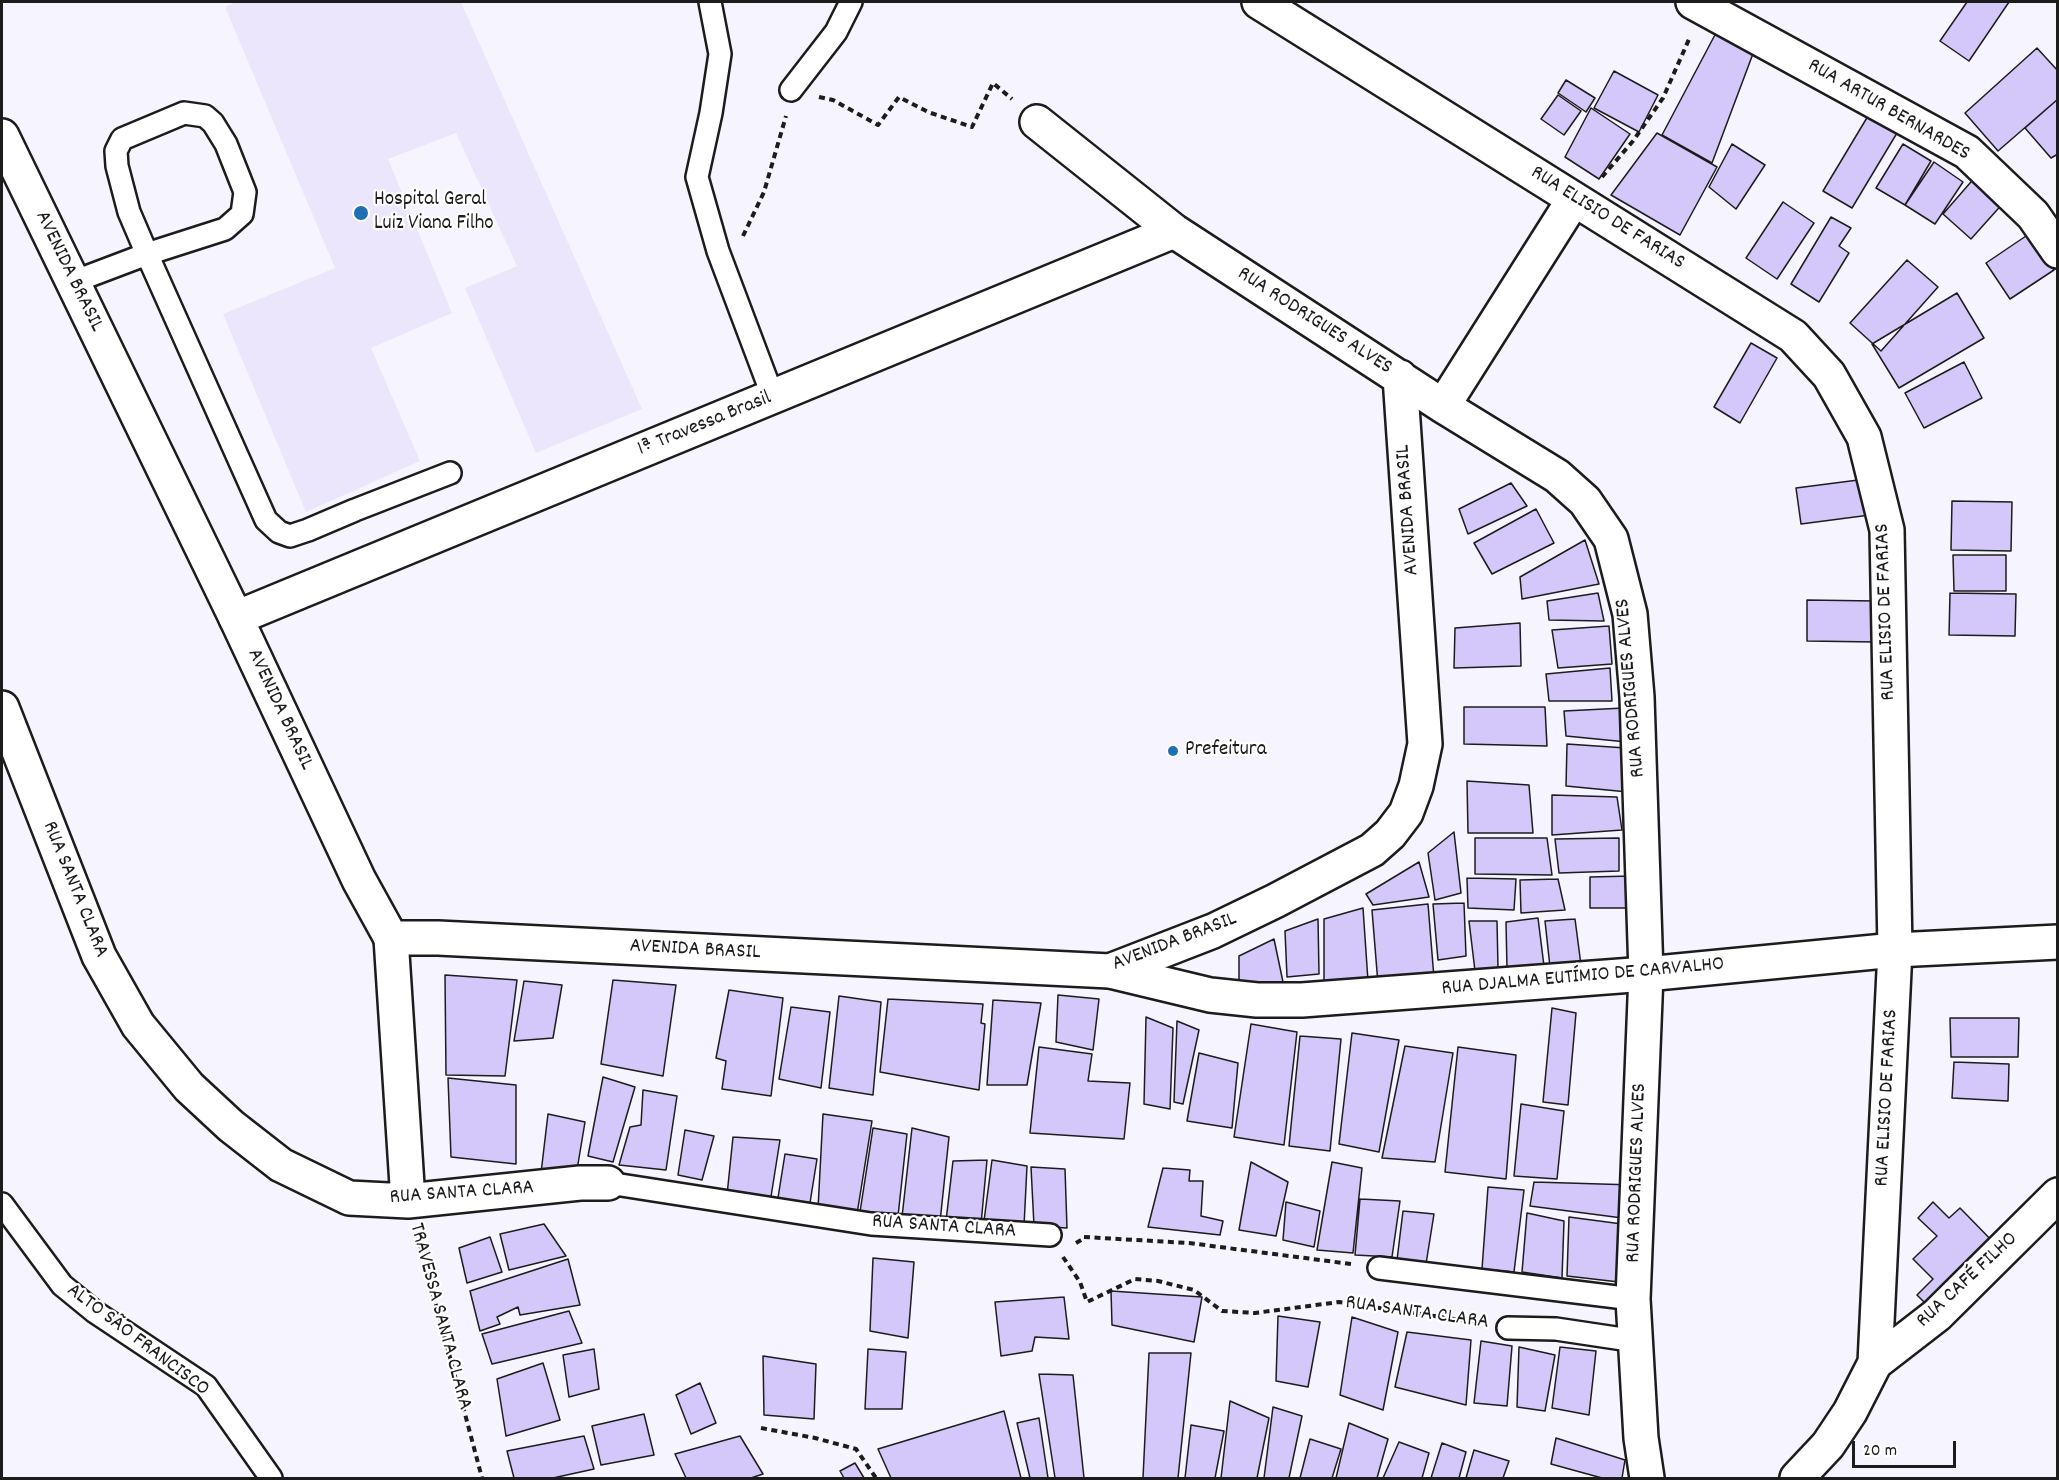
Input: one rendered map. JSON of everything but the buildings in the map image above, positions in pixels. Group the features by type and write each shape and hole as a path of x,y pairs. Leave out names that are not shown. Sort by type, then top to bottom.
{"street":[{"name":"RUA ELISIO DE FARIAS","path":"1259,2 1792,336 1829,375 1864,437 1887,530 1895,950 1875,1363"},
{"name":"RUA ARTUR BERNARDES","path":"1698,5 1967,152 2033,215 2058,251"},
{"name":"RUA RODRIGUES ALVES","path":"1037,122 1174,231 1443,406 1557,476 1585,501 1611,539 1630,614 1636,685 1646,974 1633,1299 1641,1437 1647,1479"},
{"name":"AVENIDA BRASIL","path":"2,136 236,618 359,880 391,938 438,938 1110,971 1213,931 1372,850 1390,834 1406,813 1416,786 1425,744 1400,377"},
{"path":"1443,406 1577,201"},
{"name":"1ª Travessa Brasil","path":"236,618 1174,231"},
{"name":"RUA SANTA CLARA","path":"2,708 99,956 138,1025 189,1087 231,1126 281,1165 350,1198 408,1201 580,1183 608,1183"},
{"name":"TRAVESSA SANTA CLARA","path":"391,938 408,1201"},
{"name":"RUA DJALMA EUTÍMIO DE CARVALHO","path":"1110,971 1210,995 1257,1000 1302,1000 1646,974 1895,950 2058,942"},
{"name":"RUA CAFÉ FILHO","path":"1875,1363 1937,1315 2058,1195"},
{"path":"1797,1479 1828,1445 1850,1412 1875,1363"}],"lane":[{"path":"710,2 720,54 711,113 697,177 726,272 773,397"},
{"path":"791,90 836,32 851,2"},
{"path":"73,282 147,254 225,228 242,214 245,192 226,144 213,123 205,116 184,113 122,139 116,151 117,166 129,212 147,254 266,520 279,532 290,536 450,472"},
{"name":"RUA SANTA CLARA","path":"608,1183 871,1224 1054,1243"},
{"name":"ALTO SÃO FRANCISCO","path":"2,1204 62,1285 95,1312 206,1386 271,1479"},
{"name":"RUA SANTA CLARA","path":"1379,1268 1633,1299"},
{"name":"RUA SANTA CLARA","path":"1508,1328 1556,1329 1636,1341"}],"path":[{"path":"1577,201 1633,141 1663,98 1698,5"},
{"path":"726,272 764,192 783,129 791,90 833,100 878,124 899,97 928,112 972,127 993,83 1037,122"},
{"name":"TRAVESSA SANTA CLARA","path":"408,1201 482,1479"},
{"path":"1070,1247 1086,1237"},
{"name":"RUA SANTA CLARA","path":"1379,1268 1189,1243 1086,1237 1054,1243 1080,1282 1087,1302 1135,1279 1158,1281 1194,1290 1222,1311 1254,1313 1339,1302 1508,1328"},
{"path":"761,1428 815,1438 856,1449 876,1479"}],"shaded area":[{"name":"Hospital Geral Luiz Viana Filho","path":"236,2 461,2 642,409 536,453 465,288 517,266 456,133 388,159 452,313 371,348 420,461 306,512 223,314 335,268 225,7"}],"place":[{"name":"Hospital Geral Luiz Viana Filho","path":"361,213"},
{"name":"Prefeitura","path":"1173,751"}]}
